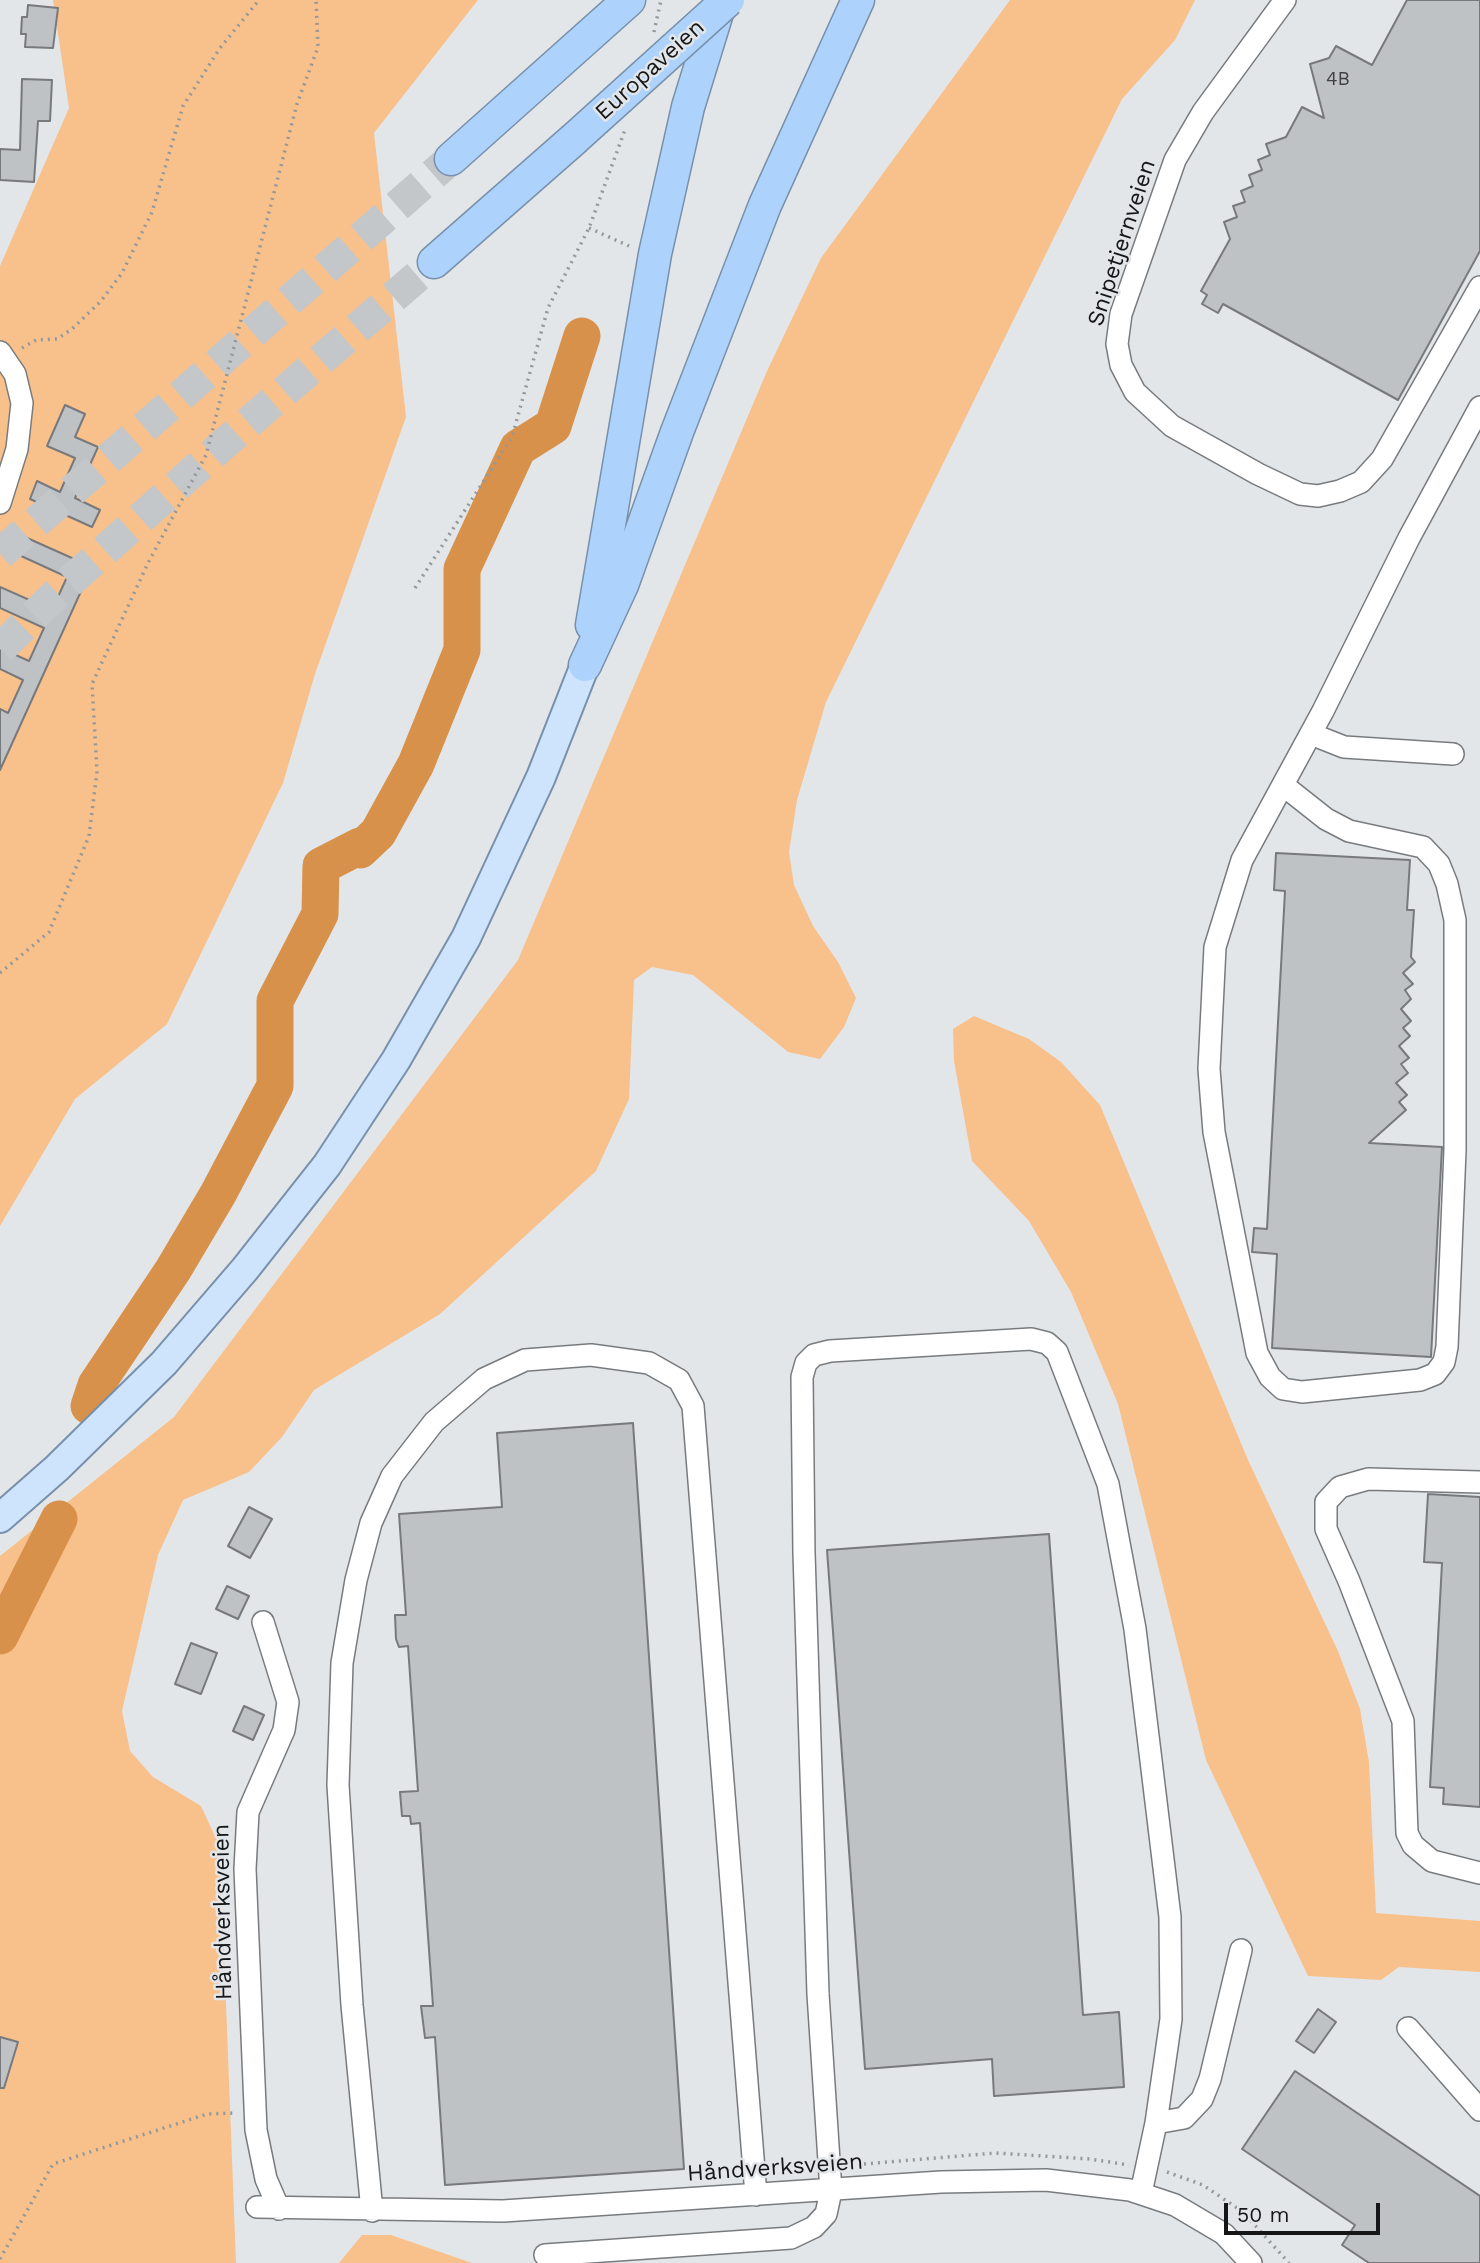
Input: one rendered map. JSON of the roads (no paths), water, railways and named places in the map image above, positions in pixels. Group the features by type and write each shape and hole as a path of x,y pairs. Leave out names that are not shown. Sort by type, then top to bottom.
{"highway":[{"path":"585,665 655,254 688,107 721,0"},
{"name":"Europaveien","path":"434,262 728,0"},
{"path":"585,665 622,584 761,216 858,0"},
{"path":"451,159 619,9"}],"main road":[{"path":"0,1518 66,1459 164,1363 246,1269 327,1165 409,1039 466,938 541,778 585,665"}],"street":[{"name":"Snipetjernveien","path":"1285,0 1203,112 1175,160 1121,314 1117,344 1121,365 1135,392 1172,426 1258,474 1300,494 1318,496 1362,482 1382,459 1480,287"},
{"path":"0,503 13,466 22,418 20,388 3,356"},
{"path":"1283,786 1326,819 1349,831 1423,847 1439,864 1447,884 1455,920 1455,1150 1447,1347 1444,1362 1435,1374 1420,1381 1302,1392 1283,1388 1270,1377 1257,1353 1214,1132 1209,1069 1215,947 1242,860 1324,711 1409,538 1480,407"},
{"path":"1311,734 1344,747 1453,754"},
{"path":"545,2255 791,2238 814,2227 826,2214 831,2191 818,1994 804,1567 802,1377 806,1363 814,1355 830,1351 1031,1339 1047,1343 1057,1352 1108,1484 1135,1629 1170,1917 1171,2019 1156,2123 1141,2193"},
{"path":"372,2211 352,2005 338,1785 342,1663 356,1580 371,1523 392,1476 434,1422 484,1379 524,1360 591,1355 649,1363 679,1380 693,1406 756,2195"},
{"path":"1480,1482 1368,1479 1340,1487 1326,1502 1326,1529 1403,1721 1407,1833 1413,1845 1432,1861 1480,1872"},
{"name":"Håndverksveien","path":"263,1622 288,1702 284,1730 252,1797 244,1836 255,2112 262,2167 279,2209"},
{"path":"1156,2123 1184,2118 1202,2099 1210,2079 1241,1950"},
{"path":"1408,2028 1480,2110"},
{"name":"Håndverksveien","path":"257,2207 372,2211 503,2211 941,2182 1046,2180 1141,2193 1175,2205 1207,2222 1251,2263"}],"waterway":[{"path":"89,1406 96,1385 173,1270 218,1194 275,1086 275,1001 320,914 321,866 360,846 360,850 378,833 416,764 462,650 462,569 518,448 553,426 582,336"},
{"path":"0,1636 59,1519"}],"tunnel":[{"path":"0,554 451,159"},
{"path":"0,649 57,593 225,443 434,262"}]}
